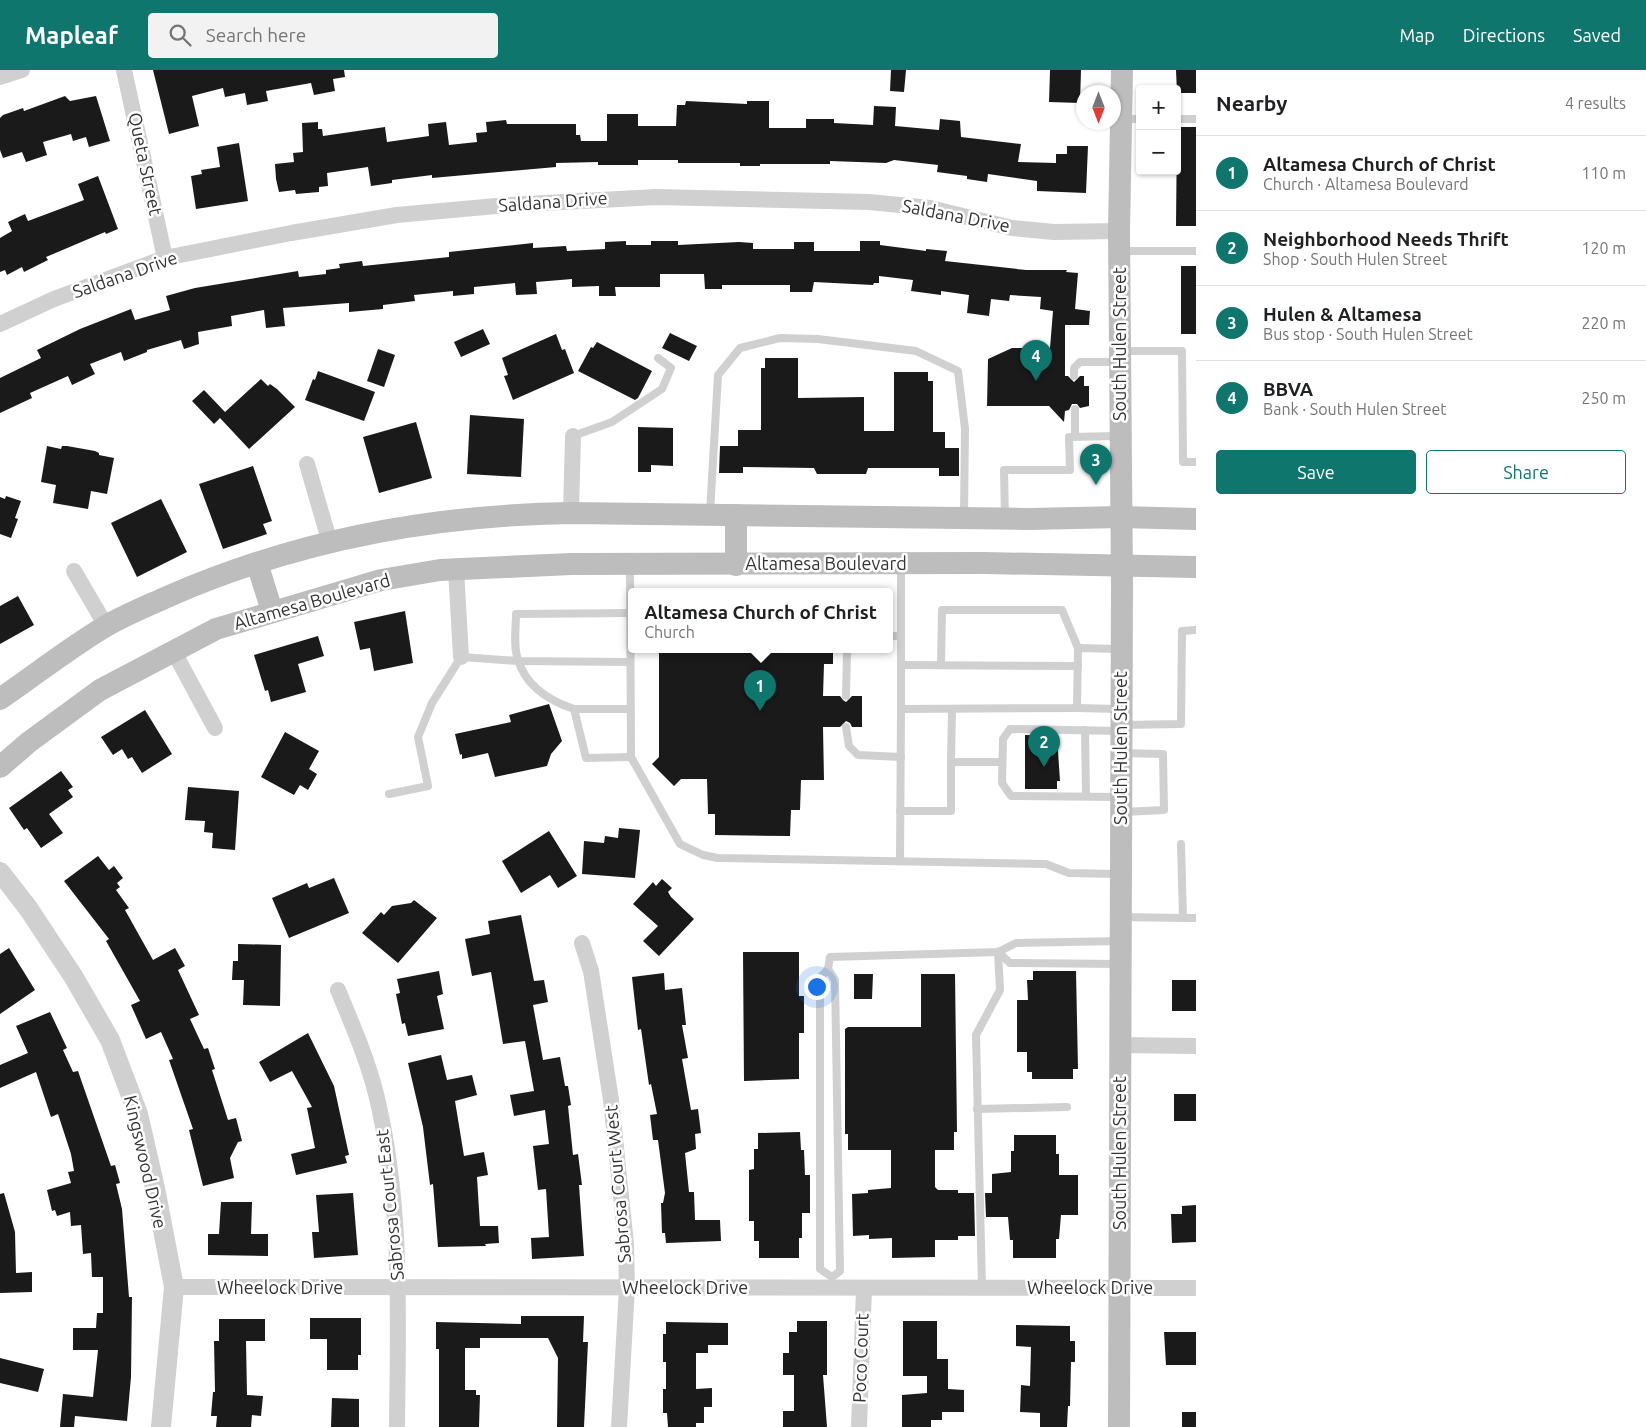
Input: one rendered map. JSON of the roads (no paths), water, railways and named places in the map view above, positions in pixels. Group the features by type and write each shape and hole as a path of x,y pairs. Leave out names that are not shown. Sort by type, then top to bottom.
{"main road":[{"name":"South Hulen Street","path":"1119,1427 1122,566 1119,241 1130,119 1122,70"},
{"path":"0,699 106,626 210,578 330,543 425,523 521,514 572,513 1005,519 1121,517 1196,519"},
{"path":"736,516 736,565"},
{"path":"257,563 272,611"},
{"name":"Altamesa Boulevard","path":"0,767 29,742 100,690 216,629 380,580 456,569 630,565 901,564 1196,567"}],"street":[{"path":"0,77 22,70"},
{"name":"Queta Street","path":"124,70 165,258"},
{"name":"Saldana Drive","path":"0,324 63,296 165,258 291,233 397,215 507,205 616,198 869,202 930,208 1012,228 1119,241"},
{"path":"572,513 573,436"},
{"path":"306,464 330,543"},
{"path":"456,569 461,657"},
{"path":"74,571 106,626"},
{"path":"174,652 215,728"},
{"name":"Kingswood Drive","path":"0,872 28,908 73,976 110,1040 138,1114 155,1188 174,1287 161,1427"},
{"name":"Sabrosa Court West","path":"582,943 590,971 611,1100 625,1236 627,1288 619,1427"},
{"name":"Sabrosa Court East","path":"338,990 376,1094 393,1196 399,1289 397,1427"},
{"path":"1119,1045 1196,1046"},
{"name":"Wheelock Drive","path":"174,1287 399,1289 627,1288 832,1283 864,1289 1196,1288"},
{"name":"Poco Court","path":"859,1427 864,1289"}],"lane":[{"path":"1181,119 1196,119"},
{"path":"1119,241 1196,251"},
{"path":"710,515 711,468 718,375 740,348 780,338 818,339 916,351 958,371 966,446 964,518"},
{"path":"1074,376 1074,368 1080,362 1182,351 1183,462 1196,462"},
{"path":"573,436 612,422 662,389 670,368 658,358"},
{"path":"1075,409 1075,436"},
{"path":"1005,519 1004,470 1070,470 1068,436 1120,436"},
{"path":"900,861 901,564"},
{"path":"630,565 630,588"},
{"path":"941,665 942,610 1062,610 1078,648 1077,708"},
{"path":"628,613 516,614 515,644 518,661 537,690 556,704 574,710 630,709"},
{"path":"900,709 1077,708 1121,729 1163,754 1164,810 1121,805 1086,796 1011,796 1002,783 1002,739 1010,729 1121,729 1181,724 1182,631 1196,630"},
{"path":"893,636 900,636"},
{"path":"1078,648 1122,649"},
{"path":"630,653 631,757 680,844 703,855 718,858 1046,864 1069,873 1120,874"},
{"path":"846,696 847,653"},
{"path":"389,794 428,786 418,737 432,703 461,657 518,661 630,662"},
{"path":"900,665 1078,666"},
{"path":"574,710 586,758 631,757"},
{"path":"900,811 951,811 952,710"},
{"path":"846,727 849,746 858,754 900,756"},
{"path":"1085,730 1086,796"},
{"path":"951,762 1002,762"},
{"path":"1181,844 1183,918"},
{"path":"1120,917 1196,918"},
{"path":"828,968 835,980 840,1252 840,1271 832,1283 820,1269 820,978 828,968 830,957 998,952 1016,943 1120,941"},
{"path":"998,952 1010,963 1120,964"},
{"path":"982,1288 976,1035 1000,990 998,952"},
{"path":"977,1109 1067,1107"}],"place":[{"name":"BBVA","path":"1036,381"},
{"name":"Hulen & Altamesa","path":"1096,485"},
{"name":"Altamesa Church of Christ","path":"760,711"},
{"name":"Neighborhood Needs Thrift","path":"1044,767"}]}
